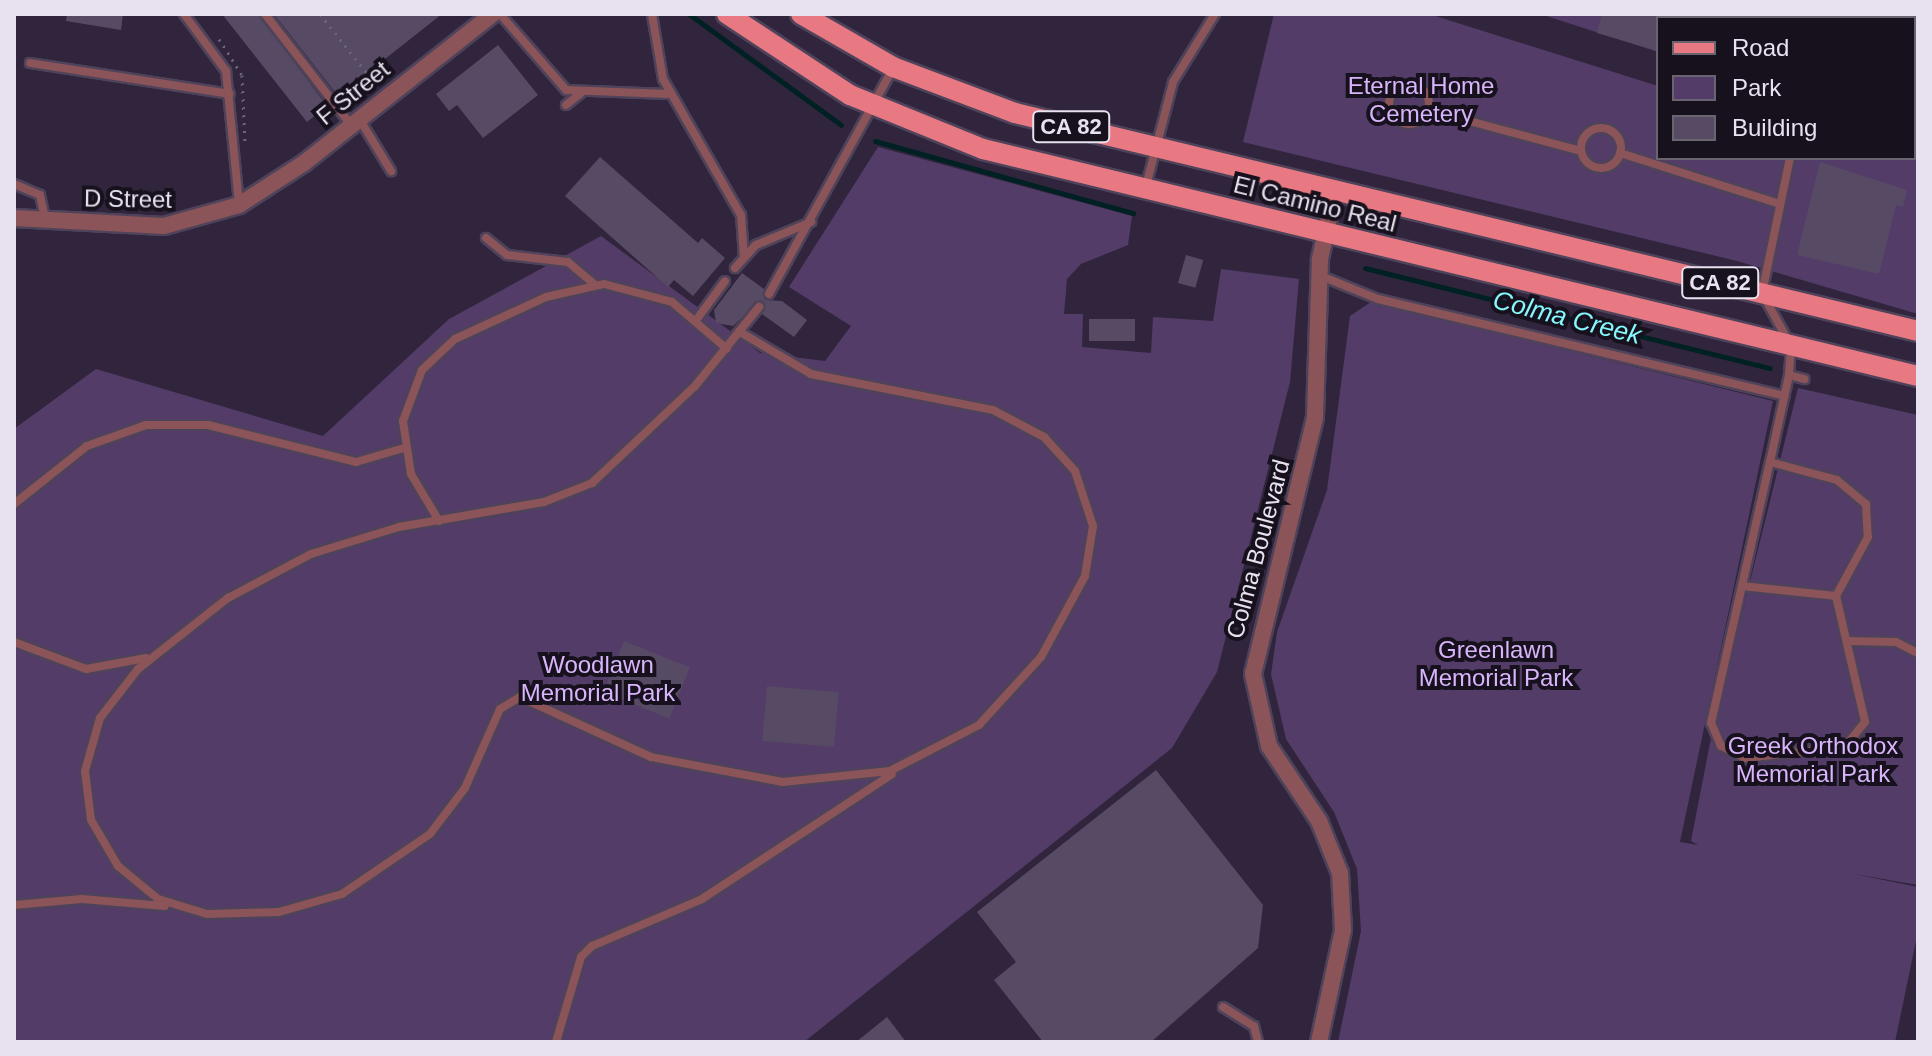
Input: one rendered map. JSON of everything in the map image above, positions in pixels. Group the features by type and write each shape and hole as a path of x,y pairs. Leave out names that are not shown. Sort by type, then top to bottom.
{"main road":[{"name":"El Camino Real","path":"727,14 873,106 975,147 1918,376"},
{"name":"El Camino Real","path":"801,14 893,67 1015,113 1918,331"}],"street":[{"name":"F Street","path":"239,205 355,122 493,14"},
{"name":"Colma Boulevard","path":"1319,1042 1343,930 1340,873 1319,821 1269,746 1253,674 1315,417 1321,276 1325,233 1335,190"},
{"name":"D Street","path":"14,218 164,226 239,205"}],"lane":[{"path":"184,14 221,61 230,94 239,205"},
{"path":"265,14 355,122 391,171"},
{"path":"500,14 555,82 581,92 668,94"},
{"path":"652,14 668,94 741,215 744,257"},
{"path":"1145,190 1173,82 1215,14"},
{"path":"30,63 230,94"},
{"path":"769,294 815,220 893,67"},
{"path":"1428,110 1426,95 1412,84 1396,89 1388,103 1405,124 1428,110 1581,151 1598,167 1620,153"},
{"path":"566,105 581,92"},
{"path":"1581,151 1586,135 1602,128 1618,139 1620,153"},
{"path":"1620,153 1780,204"},
{"path":"1770,462 1837,480 1866,504 1868,537 1836,596 1865,699 1861,735 1845,747 1745,758 1721,746 1711,723 1789,375 1791,346 1762,293 1790,160"},
{"path":"14,184 40,195 45,220"},
{"path":"735,268 763,240 815,220"},
{"path":"486,238 507,255 568,262 595,285"},
{"path":"1321,276 1378,299 1785,396"},
{"path":"697,319 725,281"},
{"path":"439,521 404,448 410,394 442,348 510,311 595,285 645,291 697,319 727,349"},
{"path":"186,910 144,890 118,866 98,837 86,796 86,759 100,718 157,652 228,598 311,554 439,521 544,502 592,483 727,349 759,307"},
{"path":"556,1042 581,957 592,946 702,899 911,764 979,725 1052,640 1090,560 1088,496 1055,446 1011,418 957,400 811,374 740,332"},
{"path":"1789,375 1804,379"},
{"path":"14,504 87,446 146,425 223,427 356,462 404,448"},
{"path":"1742,586 1836,596"},
{"path":"1848,641 1896,642 1918,653"},
{"path":"14,642 86,669 114,669 157,652"},
{"path":"14,905 82,899 233,915 301,908 381,874 443,819 500,709 520,697 627,748 718,774 826,782 911,764"},
{"path":"1223,1007 1254,1026 1258,1042"}],"path":[{"path":"320,14 386,98"}],"green space":[{"name":"Eternal Home Cemetery","path":"1274,14 1429,14 1656,85 1656,160 1916,160 1918,70 1918,314 1737,261 1243,142"},
{"path":"1540,14 1670,14 1656,16 1656,51"},
{"name":"Woodlawn Memorial Park","path":"878,147 1132,216 1128,245 1081,264 1067,279 1064,314 1083,314 1082,347 1151,353 1153,317 1213,321 1221,269 1299,279 1290,382 1217,672 1172,748 804,1042 14,1042 14,429 96,369 323,436 449,319 601,236 760,353 825,361 851,326 789,287"},
{"name":"Greenlawn Memorial Park","path":"1371,302 1773,401 1680,842 1698,845 1691,841 1710,743 1798,388 1918,415 1918,885 1854,874 1918,887 1918,931 1895,1042 1338,1042 1361,931 1357,869 1334,812 1286,739 1271,674 1277,632 1327,490 1350,316"}],"building":[{"path":"67,14 123,14 121,30 66,21"},
{"path":"222,14 258,14 327,106 307,122"},
{"path":"274,14 442,14 338,96"},
{"path":"1602,14 1658,14 1656,50 1597,33"},
{"path":"498,45 538,95 483,138 457,105 449,111 436,94"},
{"path":"600,157 698,243 702,238 725,258 693,296 674,280 668,287 565,196"},
{"path":"1820,162 1907,190 1903,207 1896,205 1879,274 1797,255"},
{"path":"1186,255 1203,260 1195,288 1178,283"},
{"path":"742,273 764,289 765,300 782,301 807,320 794,337 762,314 761,300 733,326 716,323 714,310"},
{"path":"1089,319 1135,319 1135,341 1089,341"},
{"path":"624,641 690,668 669,719 603,692"},
{"path":"767,686 839,692 834,747 762,741"},
{"path":"1156,770 1263,905 1258,948 1151,1042 1043,1042 994,980 1016,962 977,912"},
{"path":"887,1017 906,1042 856,1042"}],"waterway":[{"name":"Colma Creek","path":"689,14 841,125"},
{"name":"Colma Creek","path":"875,141 1133,213"},
{"name":"Colma Creek","path":"1365,268 1770,368"}],"park label":[{"name":"Greek Orthodox Memorial Park","path":"1813,760"}]}
